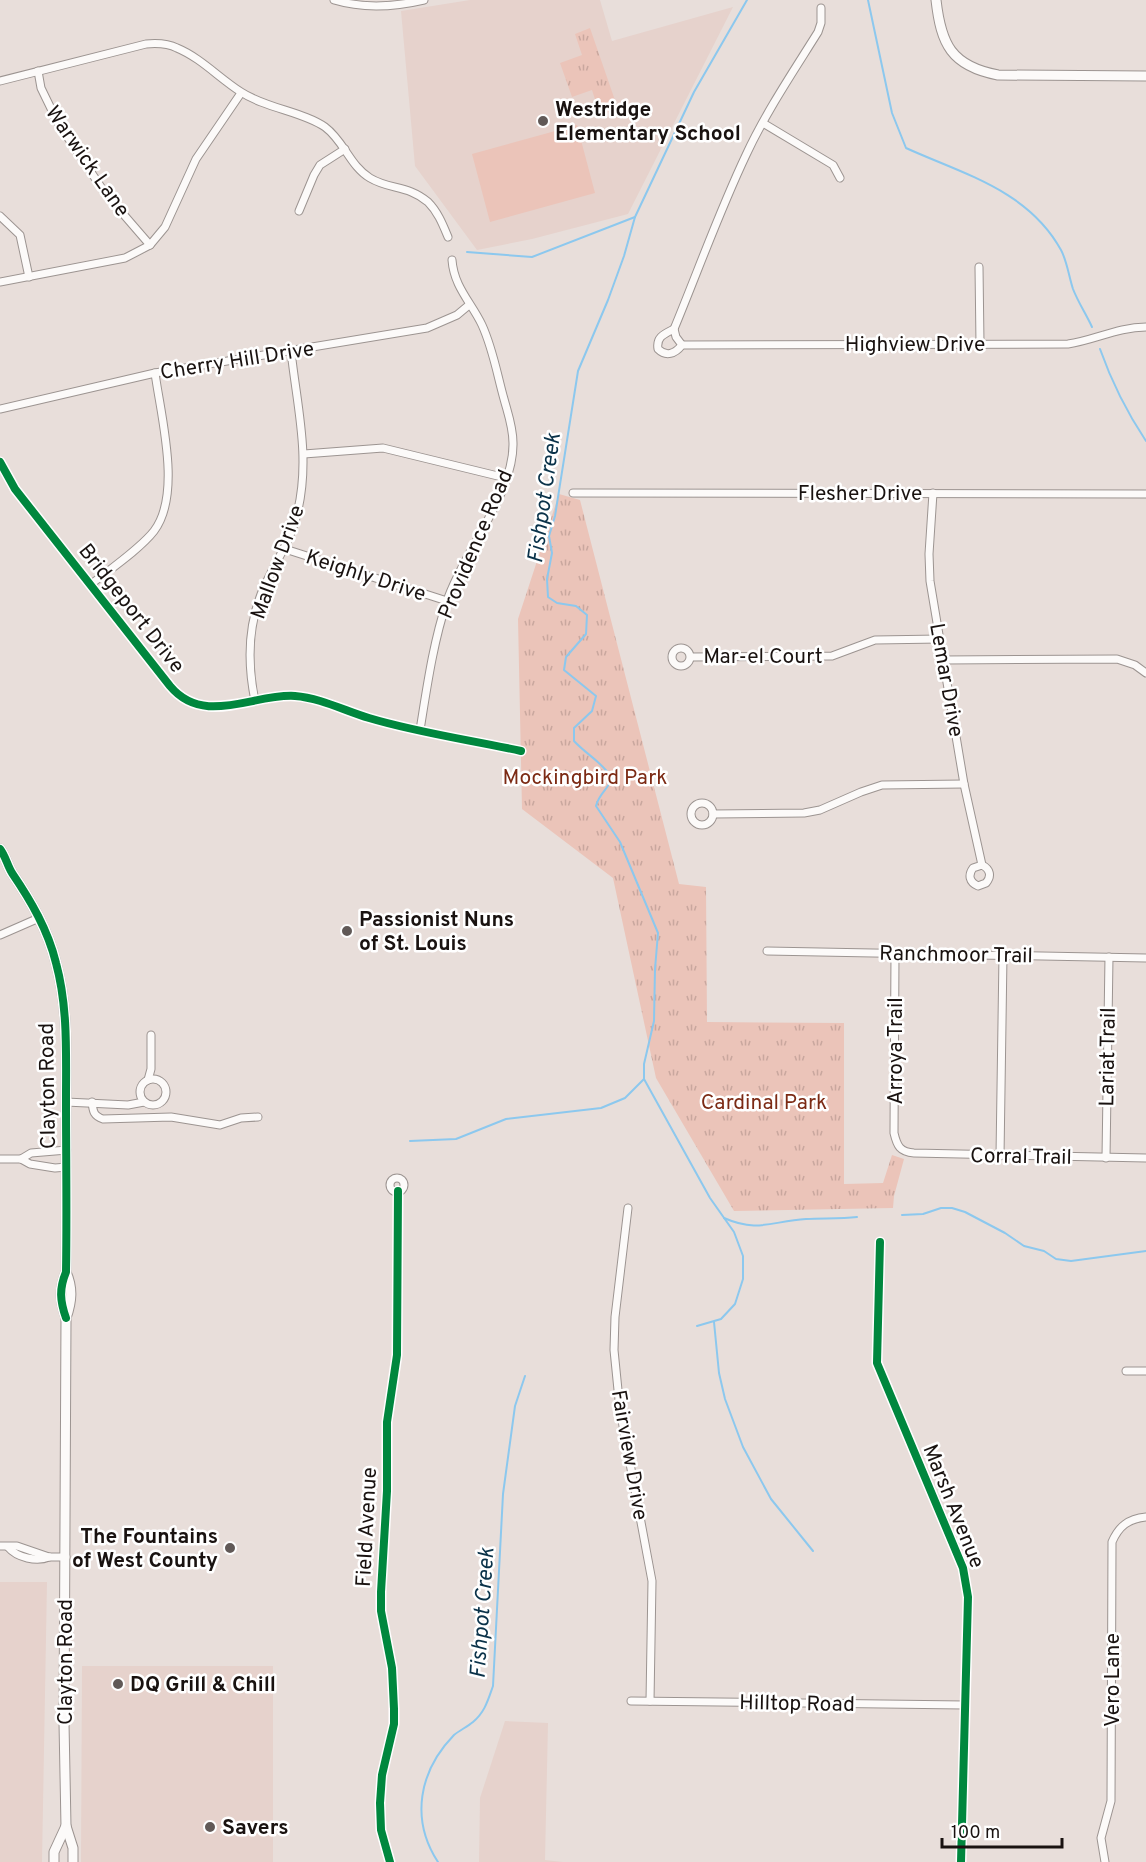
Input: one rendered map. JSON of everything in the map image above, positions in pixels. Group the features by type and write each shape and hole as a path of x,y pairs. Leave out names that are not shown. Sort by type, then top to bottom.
{"main road":[{"path":"936,0 939,27 951,51 972,67 984,72 998,75 1146,76"},
{"name":"Clayton Road","path":"0,849 5,856 4,863 27,894 56,961 66,1028 66,1272 71,1285 71,1303 66,1318 64,1702 66,1826 73,1848 73,1862"},
{"name":"Clayton Road","path":"54,1862 54,1852 66,1826"}],"street":[{"path":"334,0 373,7 424,0"},
{"name":"Highview Drive","path":"821,8 821,23 818,32 746,155 674,329 660,337 657,343 658,349 670,354 682,345 1068,344 1093,339 1118,330 1146,327"},
{"path":"0,81 146,44 158,43 180,49 196,58 241,93 268,106 323,126 339,140 362,172 381,183 404,188 417,194 429,203 448,237"},
{"name":"Warwick Lane","path":"38,71 41,88 58,123 105,193 150,245"},
{"path":"0,282 124,258 150,245 165,227 196,159 241,93"},
{"path":"763,123 833,165 840,178"},
{"path":"299,211 320,165 345,149"},
{"path":"0,216 20,235 29,277"},
{"name":"Providence Road","path":"420,730 436,642 447,601 463,564 493,509 506,478 513,445 512,430 488,340 459,288 452,260"},
{"path":"979,267 980,344"},
{"name":"Cherry Hill Drive","path":"0,409 155,373 427,328 457,315 469,305"},
{"path":"674,329 682,345"},
{"name":"Mallow Drive","path":"255,701 249,659 257,606 264,587 285,549 297,515 304,454 291,351"},
{"path":"90,585 149,537 164,510 169,475 155,373"},
{"path":"304,454 383,447 506,478"},
{"name":"Bridgeport Drive","path":"0,462 15,489 90,585 179,694 190,701 212,707 224,707 283,696 297,696 370,718 521,751"},
{"name":"Flesher Drive","path":"573,493 1146,494"},
{"name":"Lemar Drive","path":"933,493 929,554 930,581 964,784 982,866"},
{"name":"Keighly Drive","path":"285,549 447,601"},
{"name":"Mar-el Court","path":"691,657 832,656 875,640 940,639"},
{"path":"944,660 1117,659 1135,665 1146,673"},
{"path":"713,814 804,813 820,810 882,785 964,784"},
{"path":"0,935 39,918"},
{"name":"Ranchmoor Trail","path":"766,951 1146,958"},
{"name":"Arroya Trail","path":"895,954 894,1133 899,1147"},
{"path":"1000,1156 1003,955"},
{"name":"Lariat Trail","path":"1106,1158 1109,957"},
{"path":"144,1102 140,1090 151,1069 151,1035"},
{"path":"66,1102 128,1104 144,1102 155,1106 162,1102 166,1095 165,1087 160,1081 147,1080"},
{"path":"92,1102 93,1113 103,1119 171,1117 220,1125 241,1118 258,1117"},
{"name":"Corral Trail","path":"899,1147 905,1152 914,1154 1146,1158"},
{"path":"0,1159 21,1159 31,1154 67,1150"},
{"path":"21,1159 30,1164 55,1168 67,1167"},
{"name":"Field Avenue","path":"390,1862 381,1830 380,1788 391,1738 394,1709 392,1668 381,1611 381,1592 387,1491 387,1422 397,1355 398,1191"},
{"name":"Fairview Drive","path":"628,1208 615,1317 614,1350 620,1410 651,1581 650,1701"},
{"name":"Marsh Avenue","path":"880,1242 878,1363 882,1378 963,1568 968,1597 961,1862"},
{"path":"1126,1371 1146,1371"},
{"name":"Vero Lane","path":"1106,1862 1101,1838 1111,1801 1112,1542 1121,1526 1129,1521 1146,1517"},
{"path":"0,1546 29,1558 42,1560 49,1557 66,1557"},
{"name":"Hilltop Road","path":"631,1701 964,1705"}],"shaded area":[{"name":"Westridge Elementary School","path":"470,0 600,0 612,41 733,7 628,214 532,239 477,250 415,166 401,11"},
{"path":"0,1582 47,1582 42,1862 0,1862"},
{"path":"82,1666 273,1666 273,1862 81,1862"},
{"path":"505,1721 548,1723 545,1860 563,1862 479,1862 480,1798"}],"green space":[{"path":"590,28 618,109 600,115 592,90 572,97 560,63 582,55 575,34"},
{"path":"577,125 595,193 490,222 472,154"},
{"path":"559,494 580,500 679,884 706,887 707,1022 844,1023 844,1184 883,1183 892,1155 904,1159 893,1208 734,1211 656,1078 613,878 522,809 518,619"}],"waterway":[{"name":"Fishpot Creek","path":"697,1326 721,1319 735,1304 743,1279 743,1256 734,1232 710,1198 644,1079 644,1064 654,1021 658,933 620,842 596,806 612,778 604,767 574,741 574,728 592,711 596,696 564,670 566,657 586,634 587,615 576,606 557,603 548,597 547,579 552,553 549,536 555,516 578,371 608,300 635,217 694,92 747,0"},
{"path":"868,0 892,113 906,148 992,186 1031,212 1047,229 1061,250 1077,299 1092,327"},
{"path":"467,252 532,257 635,217"},
{"path":"1100,349 1120,396 1146,441"},
{"path":"410,1141 456,1139 506,1119 601,1108 625,1098 644,1079"},
{"path":"902,1215 923,1214 941,1208 952,1208 965,1212 1005,1233 1024,1246 1044,1251 1056,1259 1071,1261 1146,1251"},
{"path":"724,1218 746,1225 765,1225 794,1220 857,1217"},
{"path":"714,1322 719,1373 725,1399 743,1447 771,1499 813,1551"},
{"name":"Fishpot Creek","path":"438,1862 429,1846 424,1829 422,1796 426,1780 442,1749 454,1735 473,1722 480,1714 486,1706 493,1686 503,1494 515,1406 525,1376"}],"cycle path":[{"path":"0,462 15,489 170,686 183,698 198,704 214,706 279,696 305,697 388,723 521,751"},
{"path":"0,849 44,927 53,951 63,996 66,1047 66,1272 61,1295 66,1318"},
{"path":"390,1862 381,1830 380,1803 382,1775 394,1724 394,1709 392,1668 381,1611 381,1592 387,1491 387,1422 397,1355 398,1191"},
{"path":"880,1242 877,1363 963,1568 968,1597 961,1862"}],"place":[{"name":"Westridge Elementary School","path":"543,121"},
{"name":"Passionist Nuns of St. Louis","path":"347,931"},
{"name":"The Fountains of West County","path":"230,1548"},
{"name":"DQ Grill & Chill","path":"118,1684"},
{"name":"Savers","path":"210,1827"}],"park label":[{"name":"Mockingbird Park","path":"585,777"},
{"name":"Cardinal Park","path":"764,1102"}]}
